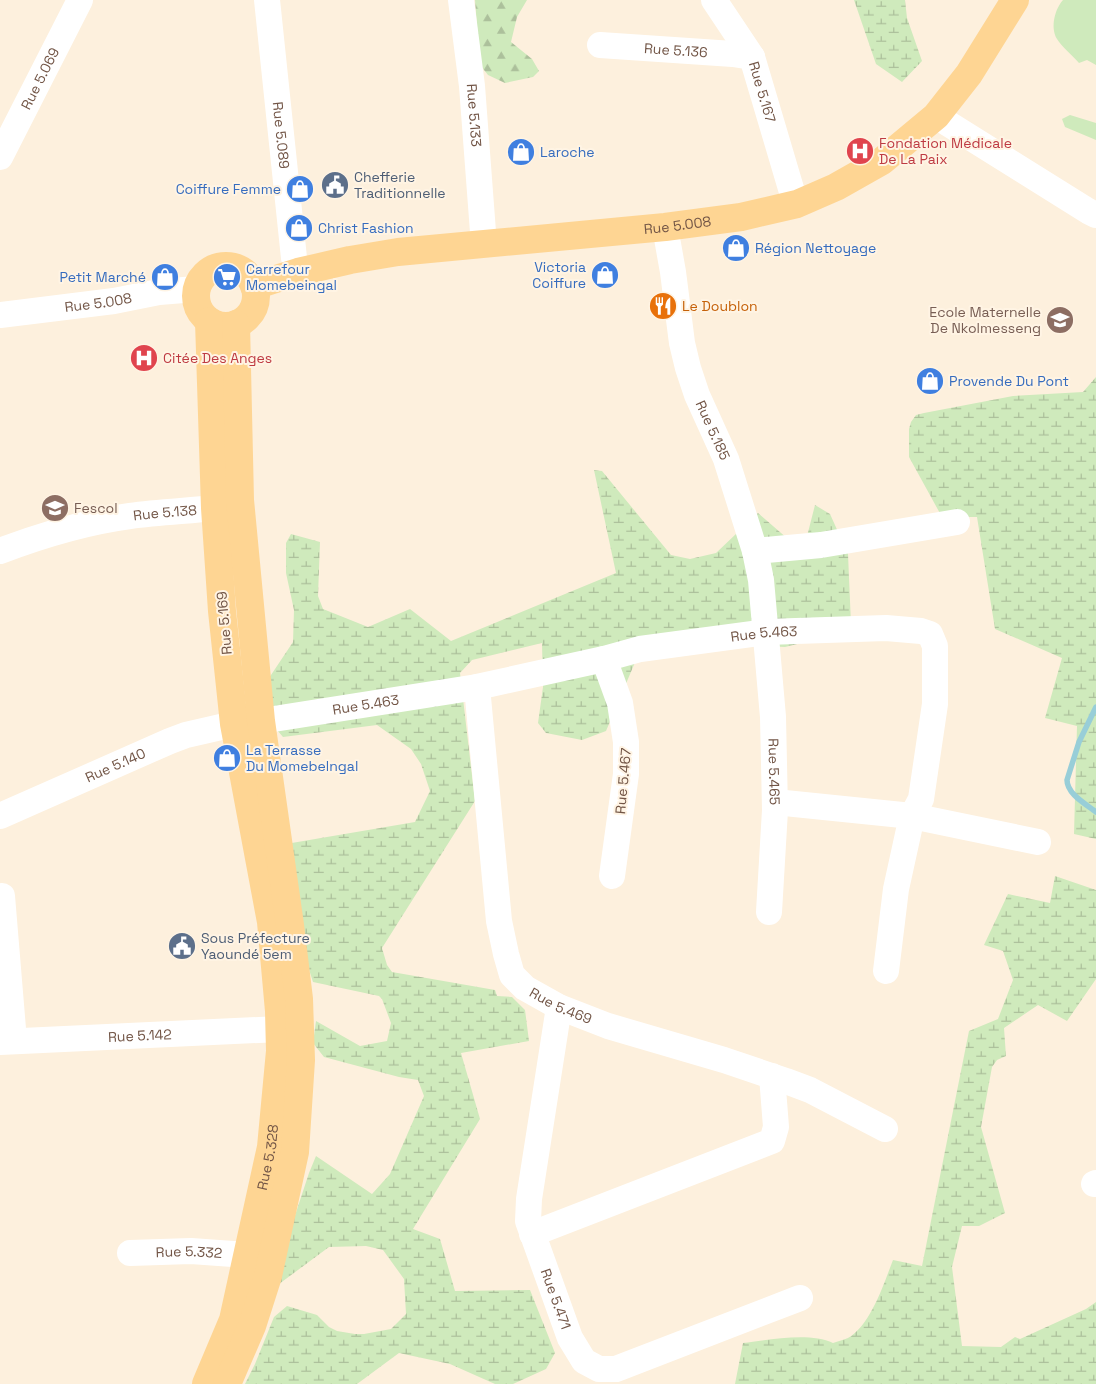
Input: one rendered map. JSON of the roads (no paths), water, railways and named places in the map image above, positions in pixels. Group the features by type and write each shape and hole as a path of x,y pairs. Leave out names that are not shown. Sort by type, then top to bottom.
{"main road":[{"name":"Rue 5.008","path":"248,279 348,247 388,241 738,205 792,192 831,175 876,148 960,63 996,0"},
{"name":"Rue 5.008","path":"296,265 350,260 398,252 665,227 741,217 797,204 836,187 882,162 936,116 969,74 1015,0"},
{"path":"224,266 248,279 256,295 251,313 244,320 236,324 218,326 202,315 195,298 196,289 200,280 207,273 224,266"},
{"name":"Rue 5.169","path":"209,321 215,508 222,611 234,724 281,924"},
{"name":"Rue 5.169","path":"236,324 240,500 281,924"},
{"name":"Rue 5.328","path":"206,1384 233,1320 271,1147 280,1051 281,924"},
{"name":"Rue 5.328","path":"227,1384 252,1326 268,1276 295,1152 300,1100 299,999 281,924"}],"street":[{"name":"Rue 5.069","path":"0,157 80,0"},
{"name":"Rue 5.089","path":"267,0 296,265"},
{"name":"Rue 5.133","path":"461,0 472,86 483,232"},
{"name":"Rue 5.167","path":"714,0 752,57 792,192"},
{"name":"Rue 5.136","path":"600,44 752,57"},
{"path":"936,116 1093,207"},
{"name":"Rue 5.185","path":"665,227 682,343 688,368 697,395 726,459 755,551 761,580 766,632"},
{"name":"Rue 5.008","path":"0,315 114,302 159,292 196,289"},
{"name":"Rue 5.138","path":"0,551 34,538 80,525 131,516 215,508"},
{"path":"755,551 821,545 957,522"},
{"name":"Rue 5.463","path":"261,721 477,688 640,649 766,632 886,628 921,631 930,634 935,646 935,704 921,799 912,816 896,889 886,971"},
{"name":"Rue 5.465","path":"766,632 773,717 775,802 769,912"},
{"name":"Rue 5.467","path":"604,659 620,703 626,742 626,774 612,876"},
{"name":"Rue 5.469","path":"477,688 499,921 512,975 525,988 559,1007 608,1026 772,1076 810,1090 885,1129"},
{"name":"Rue 5.140","path":"0,816 170,741 186,735 234,724"},
{"path":"775,802 912,816 1038,842"},
{"path":"2,896 7,1041"},
{"name":"Rue 5.471","path":"559,1007 529,1199 528,1221 570,1338 584,1361 599,1369 616,1369 800,1298"},
{"name":"Rue 5.142","path":"7,1041 279,1029"},
{"path":"532,1234 772,1141 776,1127 772,1076"},
{"name":"Rue 5.332","path":"130,1253 191,1251 247,1255"}],"waterway":[{"path":"1096,707 1079,742 1067,780 1070,790 1096,812"}],"place":[{"name":"Fondation Médicale De La Paix","path":"860,151"},
{"name":"Laroche","path":"521,152"},
{"name":"Chefferie Traditionnelle","path":"335,185"},
{"name":"Coiffure Femme","path":"300,189"},
{"name":"Christ Fashion","path":"299,228"},
{"name":"Région Nettoyage","path":"736,248"},
{"name":"Victoria Coiffure","path":"605,275"},
{"name":"Petit Marché","path":"165,277"},
{"name":"Carrefour Momebeingal","path":"227,277"},
{"name":"Le Doublon","path":"663,306"},
{"name":"Ecole Maternelle De Nkolmesseng","path":"1060,320"},
{"name":"Citée Des Anges","path":"144,358"},
{"name":"Provende Du Pont","path":"930,381"},
{"name":"Fescol","path":"55,508"},
{"name":"La Terrasse Du Momebelngal","path":"227,758"},
{"name":"Sous Préfecture Yaoundé 5em","path":"182,946"}]}
